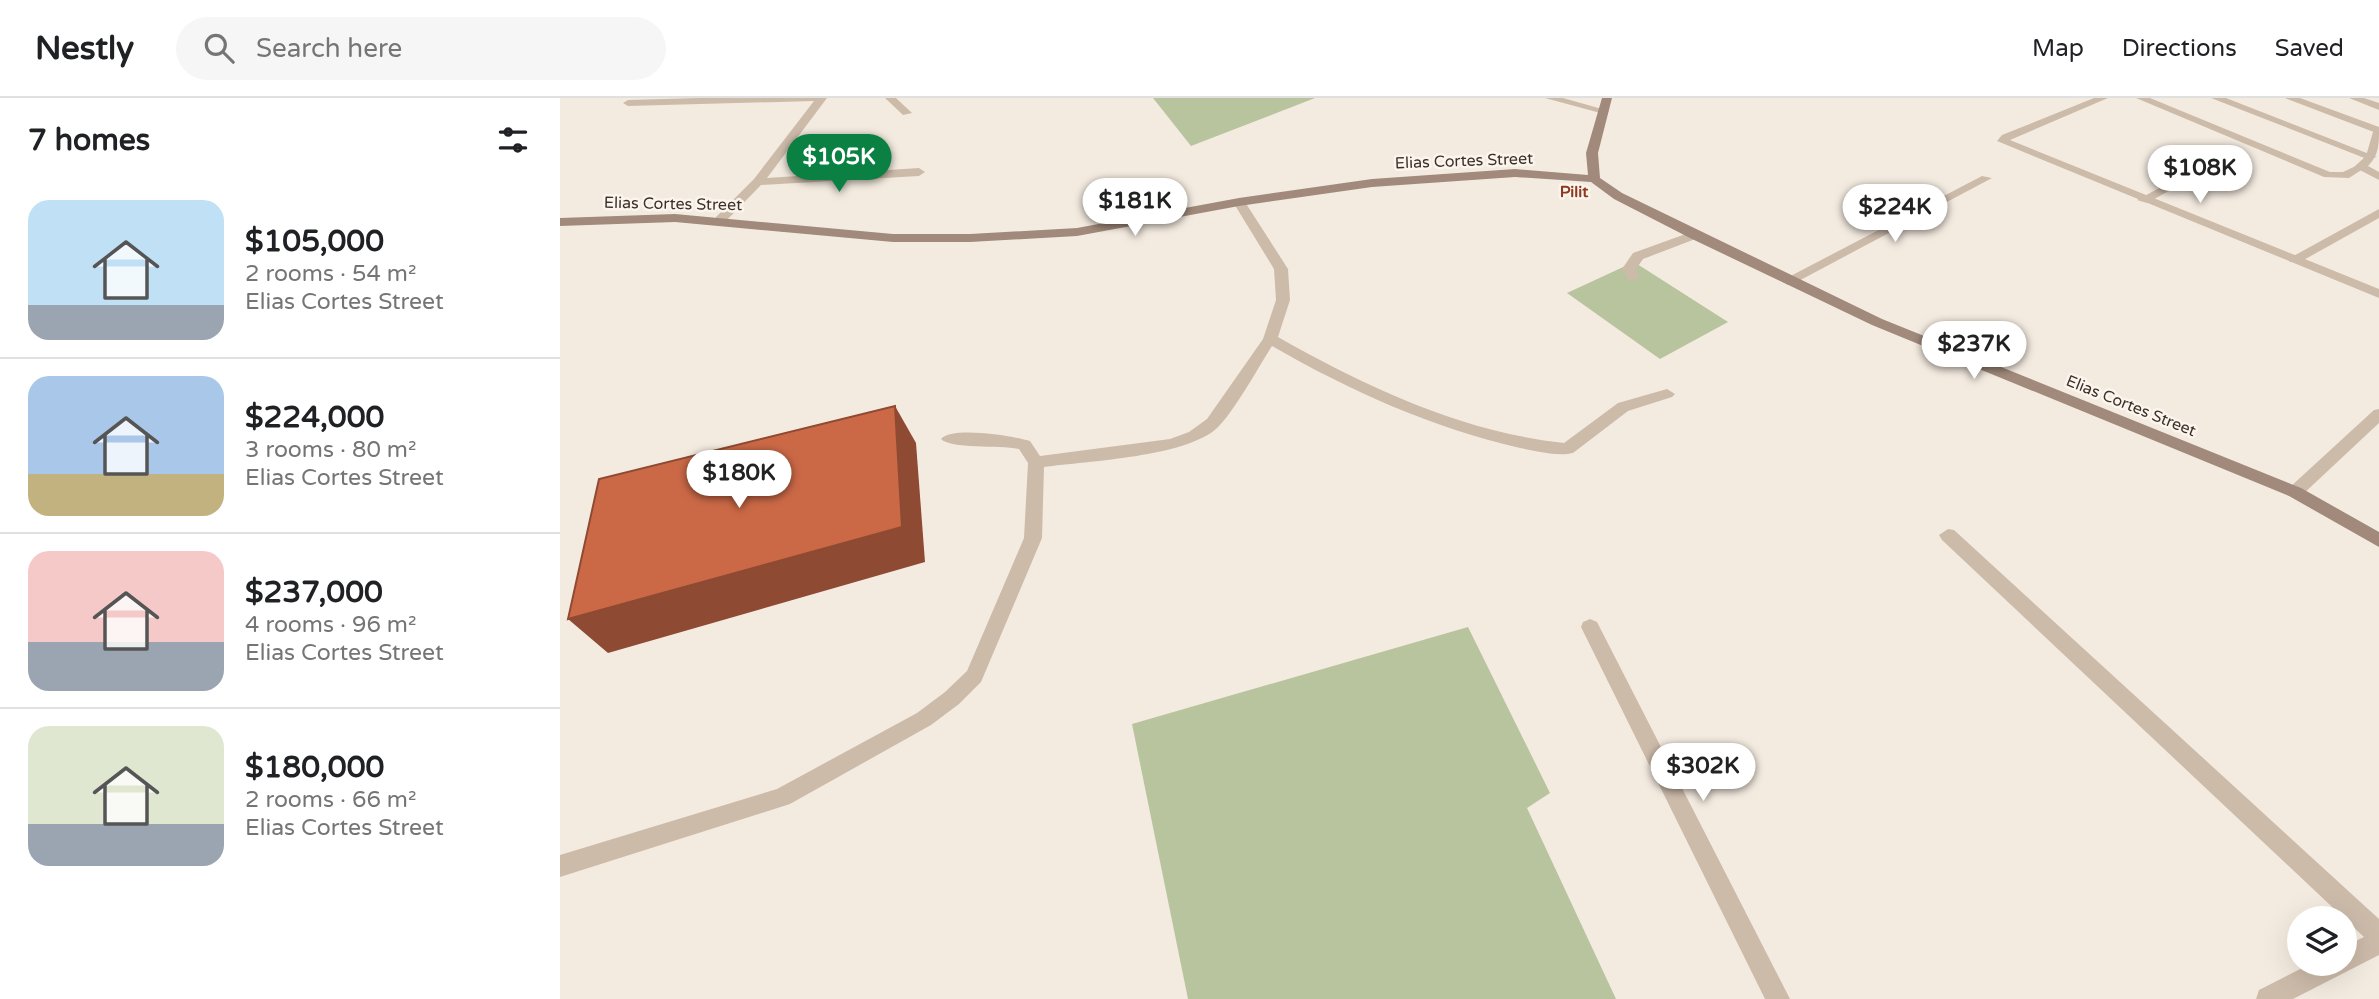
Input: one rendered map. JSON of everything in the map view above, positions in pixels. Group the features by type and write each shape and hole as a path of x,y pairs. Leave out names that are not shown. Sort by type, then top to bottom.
{"street":[{"path":"628,103 821,98"},
{"path":"720,220 758,182 821,98"},
{"path":"890,98 907,113"},
{"path":"1550,98 1604,111"},
{"path":"1594,179 1592,153 1607,98"},
{"path":"2103,98 2006,137 2003,141 2379,294"},
{"path":"2141,98 2328,175 2345,176 2371,157 2379,131 2290,98"},
{"path":"2216,98 2371,157"},
{"path":"2354,98 2379,107"},
{"path":"2143,200 2217,160"},
{"path":"2360,167 2379,176"},
{"path":"758,182 919,172"},
{"name":"Elias Cortes Street","path":"560,222 720,220 893,238 970,239 1077,232 1239,202 1440,177 1515,173 1594,179 1618,196 1694,235 1877,322 2295,492 2379,540"},
{"path":"1788,281 1986,178"},
{"path":"1037,462 1171,444 1195,436 1213,423 1269,339 1283,300 1281,269 1239,202"},
{"path":"2295,259 2379,213"},
{"path":"1633,277 1629,270 1638,256 1694,235"},
{"path":"1269,339 1305,360 1385,395 1447,420 1538,448 1567,449 1623,407 1667,394"},
{"path":"2295,492 2379,414"},
{"path":"560,866 782,797 924,719 952,698 974,676 1033,538 1037,462 1024,445 1004,440 949,439"},
{"path":"1948,535 2379,935"},
{"path":"1590,627 1778,999"},
{"path":"2357,953 2379,942"},
{"path":"2268,999 2313,976"}],"green space":[{"path":"1153,98 1315,98 1191,146"},
{"path":"1634,262 1728,322 1660,359 1567,293"},
{"path":"1468,627 1550,793 1527,808 1616,999 1188,999 1132,724"}],"building":[{"path":"895,406 902,527 568,619 599,479"}],"district":[{"name":"Pilit","path":"1574,192"}]}
